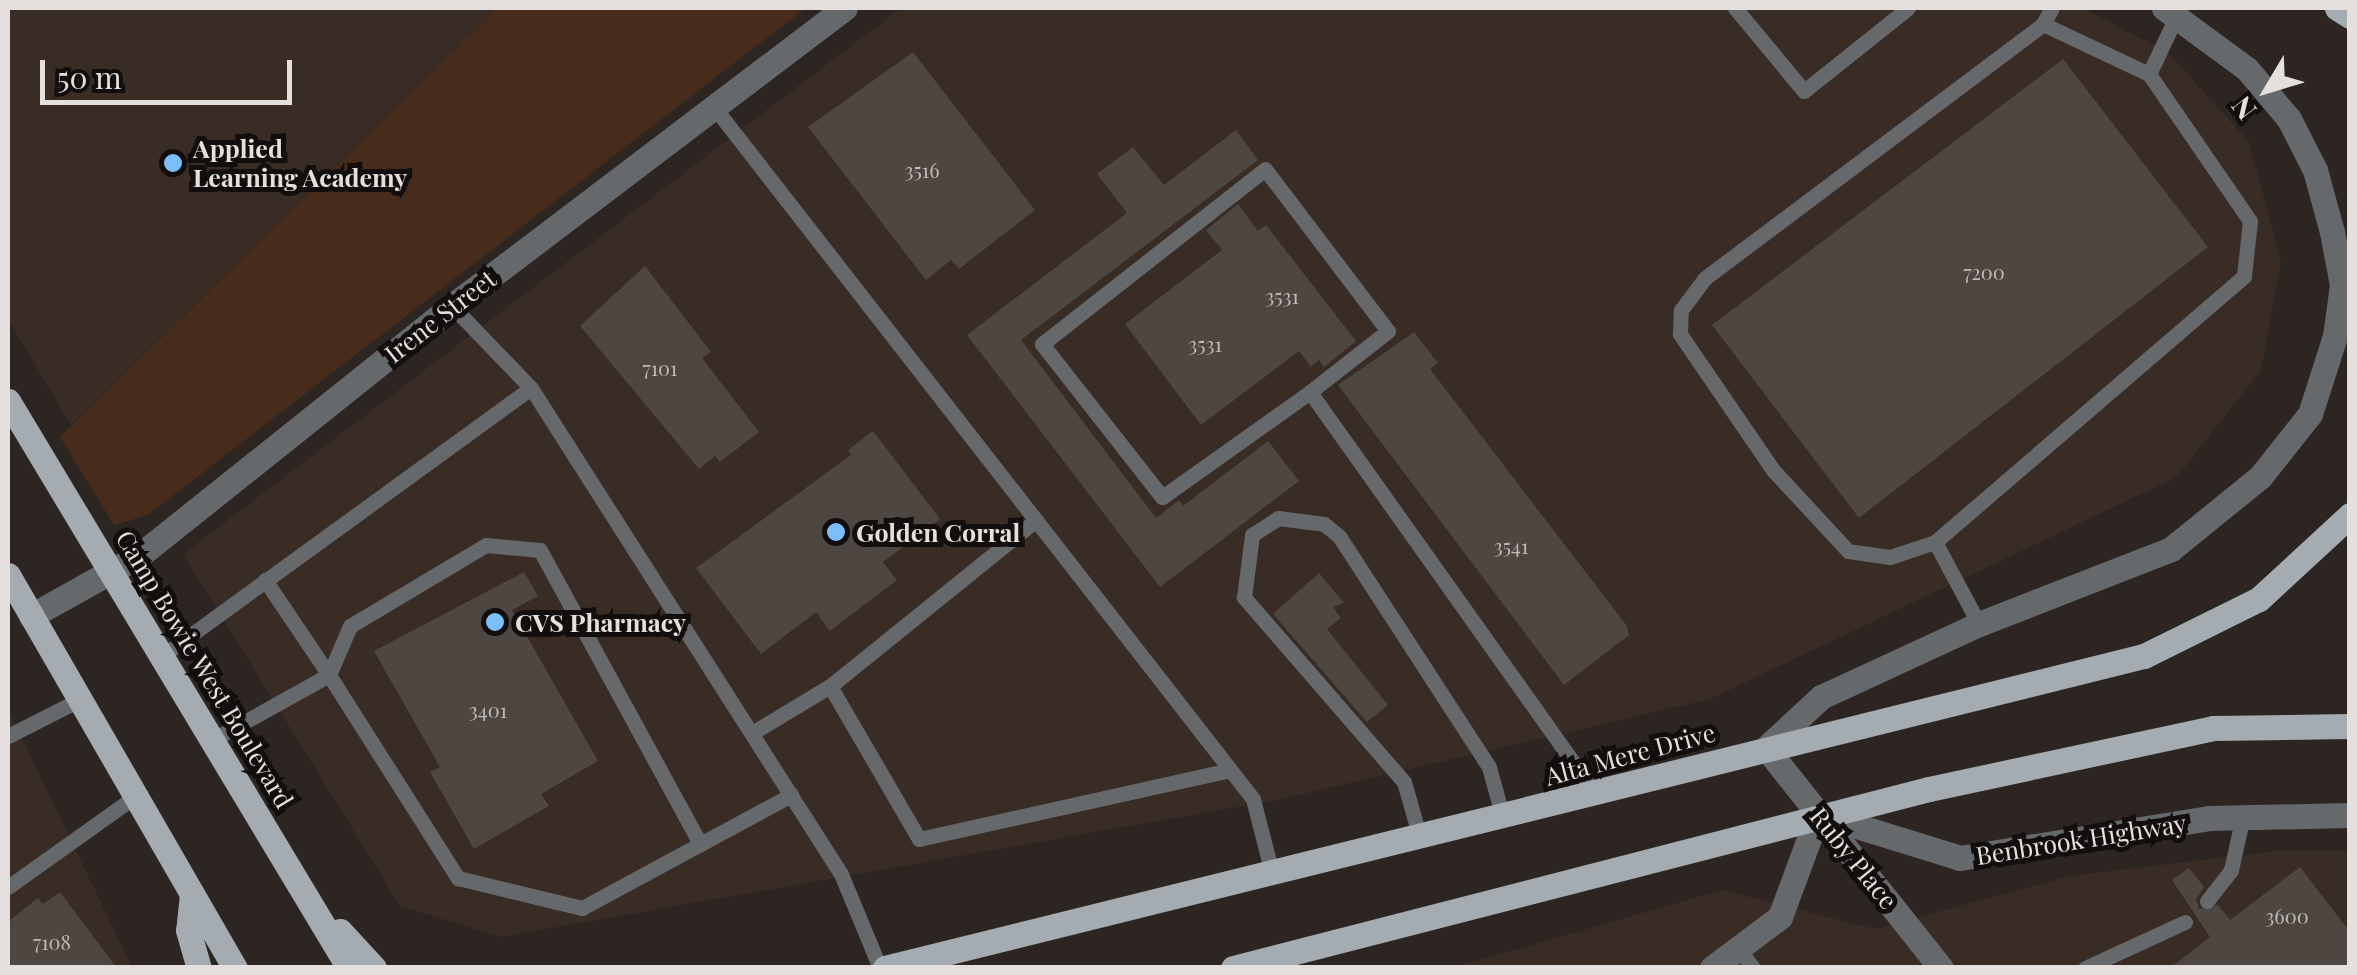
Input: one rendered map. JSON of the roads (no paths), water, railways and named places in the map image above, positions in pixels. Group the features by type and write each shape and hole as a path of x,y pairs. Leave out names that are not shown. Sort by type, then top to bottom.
{"main road":[{"path":"2337,8 2350,16"},
{"name":"Camp Bowie West Boulevard","path":"8,401 350,968"},
{"name":"Alta Mere Drive","path":"882,968 1503,818 1766,748 2144,656 2259,599 2350,515"},
{"path":"8,575 236,968"},
{"path":"1235,967 1818,814 2213,728 2350,726"},
{"path":"300,886 374,968"},
{"path":"192,894 188,930 199,968"}],"street":[{"name":"Irene Street","path":"31,616 108,567 140,555 452,306 845,8"},
{"path":"1766,748 1821,698 1978,624 2171,549 2260,477 2310,414 2335,336 2342,286 2315,170 2289,119 2247,69 2171,11"},
{"name":"Ruby Place","path":"1766,748 1941,968"},
{"path":"1712,968 1746,958 1780,917 1818,814"},
{"name":"Benbrook Highway","path":"1818,814 1960,858 2243,816 2350,814"}],"lane":[{"path":"1735,8 1804,91 1908,8"},
{"path":"2043,24 2149,74 2250,220 2244,276 1934,542 1890,557 1848,551 1773,470 1680,334 1680,310 1705,278 2043,24 2052,8"},
{"path":"2149,74 2171,11"},
{"path":"714,107 1252,799 1272,874"},
{"path":"1265,169 1388,330 1310,392 1162,497 1042,344 1265,169"},
{"path":"452,306 531,388 841,874 882,968"},
{"path":"162,656 531,388"},
{"path":"1310,392 1596,794"},
{"path":"1420,838 1404,782 1244,597 1252,536 1278,518 1324,524 1339,536 1489,767 1503,818"},
{"path":"752,734 830,686 1036,520"},
{"path":"1934,542 1978,624"},
{"path":"212,740 328,675 350,626 486,544 540,550 700,844"},
{"path":"265,580 458,878 582,908 791,794"},
{"path":"830,686 918,839 1229,770"},
{"path":"8,736 79,700"},
{"path":"8,886 134,797"},
{"path":"2207,902 2230,870 2243,816"},
{"path":"2086,968 2185,922"}],"place":[{"name":"Applied Learning Academy","path":"173,163"},
{"name":"Golden Corral","path":"836,532"},
{"name":"CVS Pharmacy","path":"495,622"}]}
